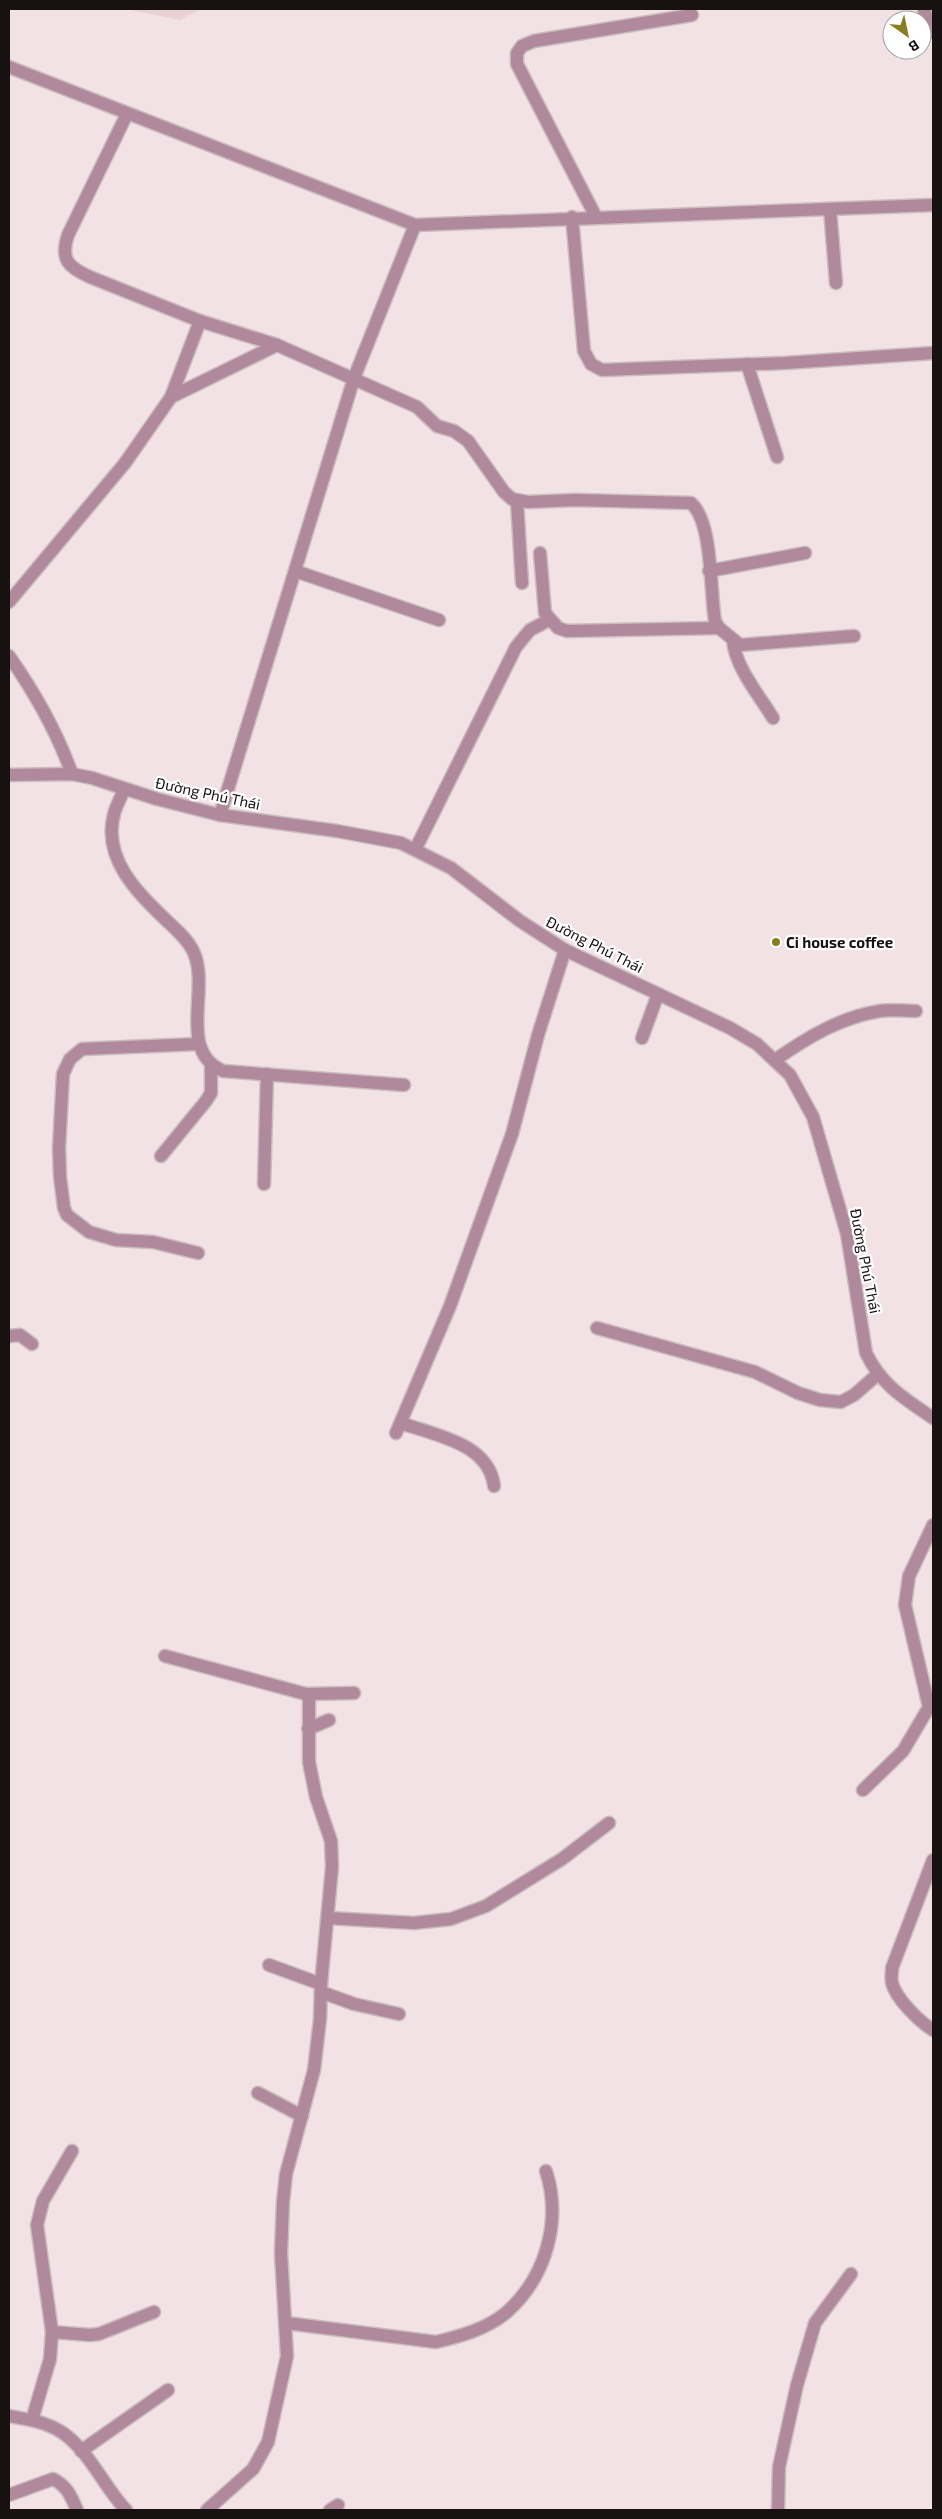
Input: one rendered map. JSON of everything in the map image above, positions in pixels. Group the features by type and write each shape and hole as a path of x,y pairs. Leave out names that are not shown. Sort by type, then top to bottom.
{"street":[{"path":"596,216 517,64 516,53 522,46 534,41 692,15"},
{"path":"9,67 415,225 596,216 933,205"},
{"path":"127,114 64,248 66,261 78,272 200,321 277,345 417,407 437,426 464,436 504,492 517,501 687,502 693,505 701,520 707,542 713,612 719,628 733,640 744,646 854,636"},
{"path":"830,208 836,283"},
{"path":"572,218 584,351 591,364 602,370 933,353"},
{"path":"220,815 354,378 415,225"},
{"path":"9,602 125,463 172,397 200,321"},
{"path":"172,397 277,345"},
{"path":"747,364 777,456"},
{"path":"517,501 522,583"},
{"path":"540,553 545,613 549,620 558,628 567,631 719,628"},
{"path":"710,571 805,553"},
{"path":"295,572 439,620"},
{"path":"416,848 516,647 530,630 549,620"},
{"path":"733,640 742,667 773,718"},
{"path":"9,656 34,694 61,745 72,774"},
{"name":"Đường Phú Thái","path":"9,775 72,774 92,778 124,790 220,815 372,836 416,848 451,868 520,921 565,950 730,1028 757,1044 790,1075 800,1090 813,1117 848,1234 866,1353 886,1384 933,1418"},
{"path":"124,790 114,814 112,830 114,847 124,874 137,892 181,934 194,951 199,979 198,1044 211,1066 210,1093 206,1101 161,1156"},
{"path":"494,1486 493,1478 473,1450 398,1428 442,1328 512,1134 540,1027 565,950"},
{"path":"642,1038 658,994"},
{"path":"775,1060 812,1035 851,1019 882,1010 916,1011"},
{"path":"198,1044 82,1049 75,1054 64,1074 59,1148 64,1208 73,1221 89,1232 116,1240 153,1242 198,1253"},
{"path":"211,1066 222,1071 404,1085"},
{"path":"264,1184 267,1074"},
{"path":"597,1328 755,1372 798,1393 820,1400 842,1402 854,1395 878,1374"},
{"path":"9,1336 20,1335 32,1344"},
{"path":"863,1790 903,1751 929,1708 905,1605 909,1576 933,1525"},
{"path":"165,1656 306,1694 354,1693"},
{"path":"207,2510 253,2469 268,2442 287,2356 281,2253 283,2202 286,2174 314,2070 332,1867 331,1841 313,1780 308,1746 309,1699 306,1694"},
{"path":"308,1730 329,1720"},
{"path":"328,1918 414,1923 450,1919 486,1906 562,1859 609,1823"},
{"path":"933,1860 892,1968 892,1984 910,2011 920,2022 933,2030"},
{"path":"269,1965 354,2004 399,2014"},
{"path":"258,2093 302,2116"},
{"path":"32,2420 50,2359 52,2332 38,2225 43,2201 72,2151"},
{"path":"286,2323 436,2342 460,2336 484,2326 507,2312 530,2283 546,2253 554,2217 552,2189 546,2171"},
{"path":"778,2510 780,2467 797,2385 813,2332 816,2323 850,2274"},
{"path":"52,2332 99,2334 154,2312"},
{"path":"81,2451 168,2390"},
{"path":"9,2416 32,2420 62,2432 81,2451 126,2510"},
{"path":"9,2495 53,2479 63,2484 68,2490 77,2510"}],"shaded area":[{"path":"126,9 201,9 180,20"}],"place":[{"name":"Ci house coffee","path":"776,942"}]}
